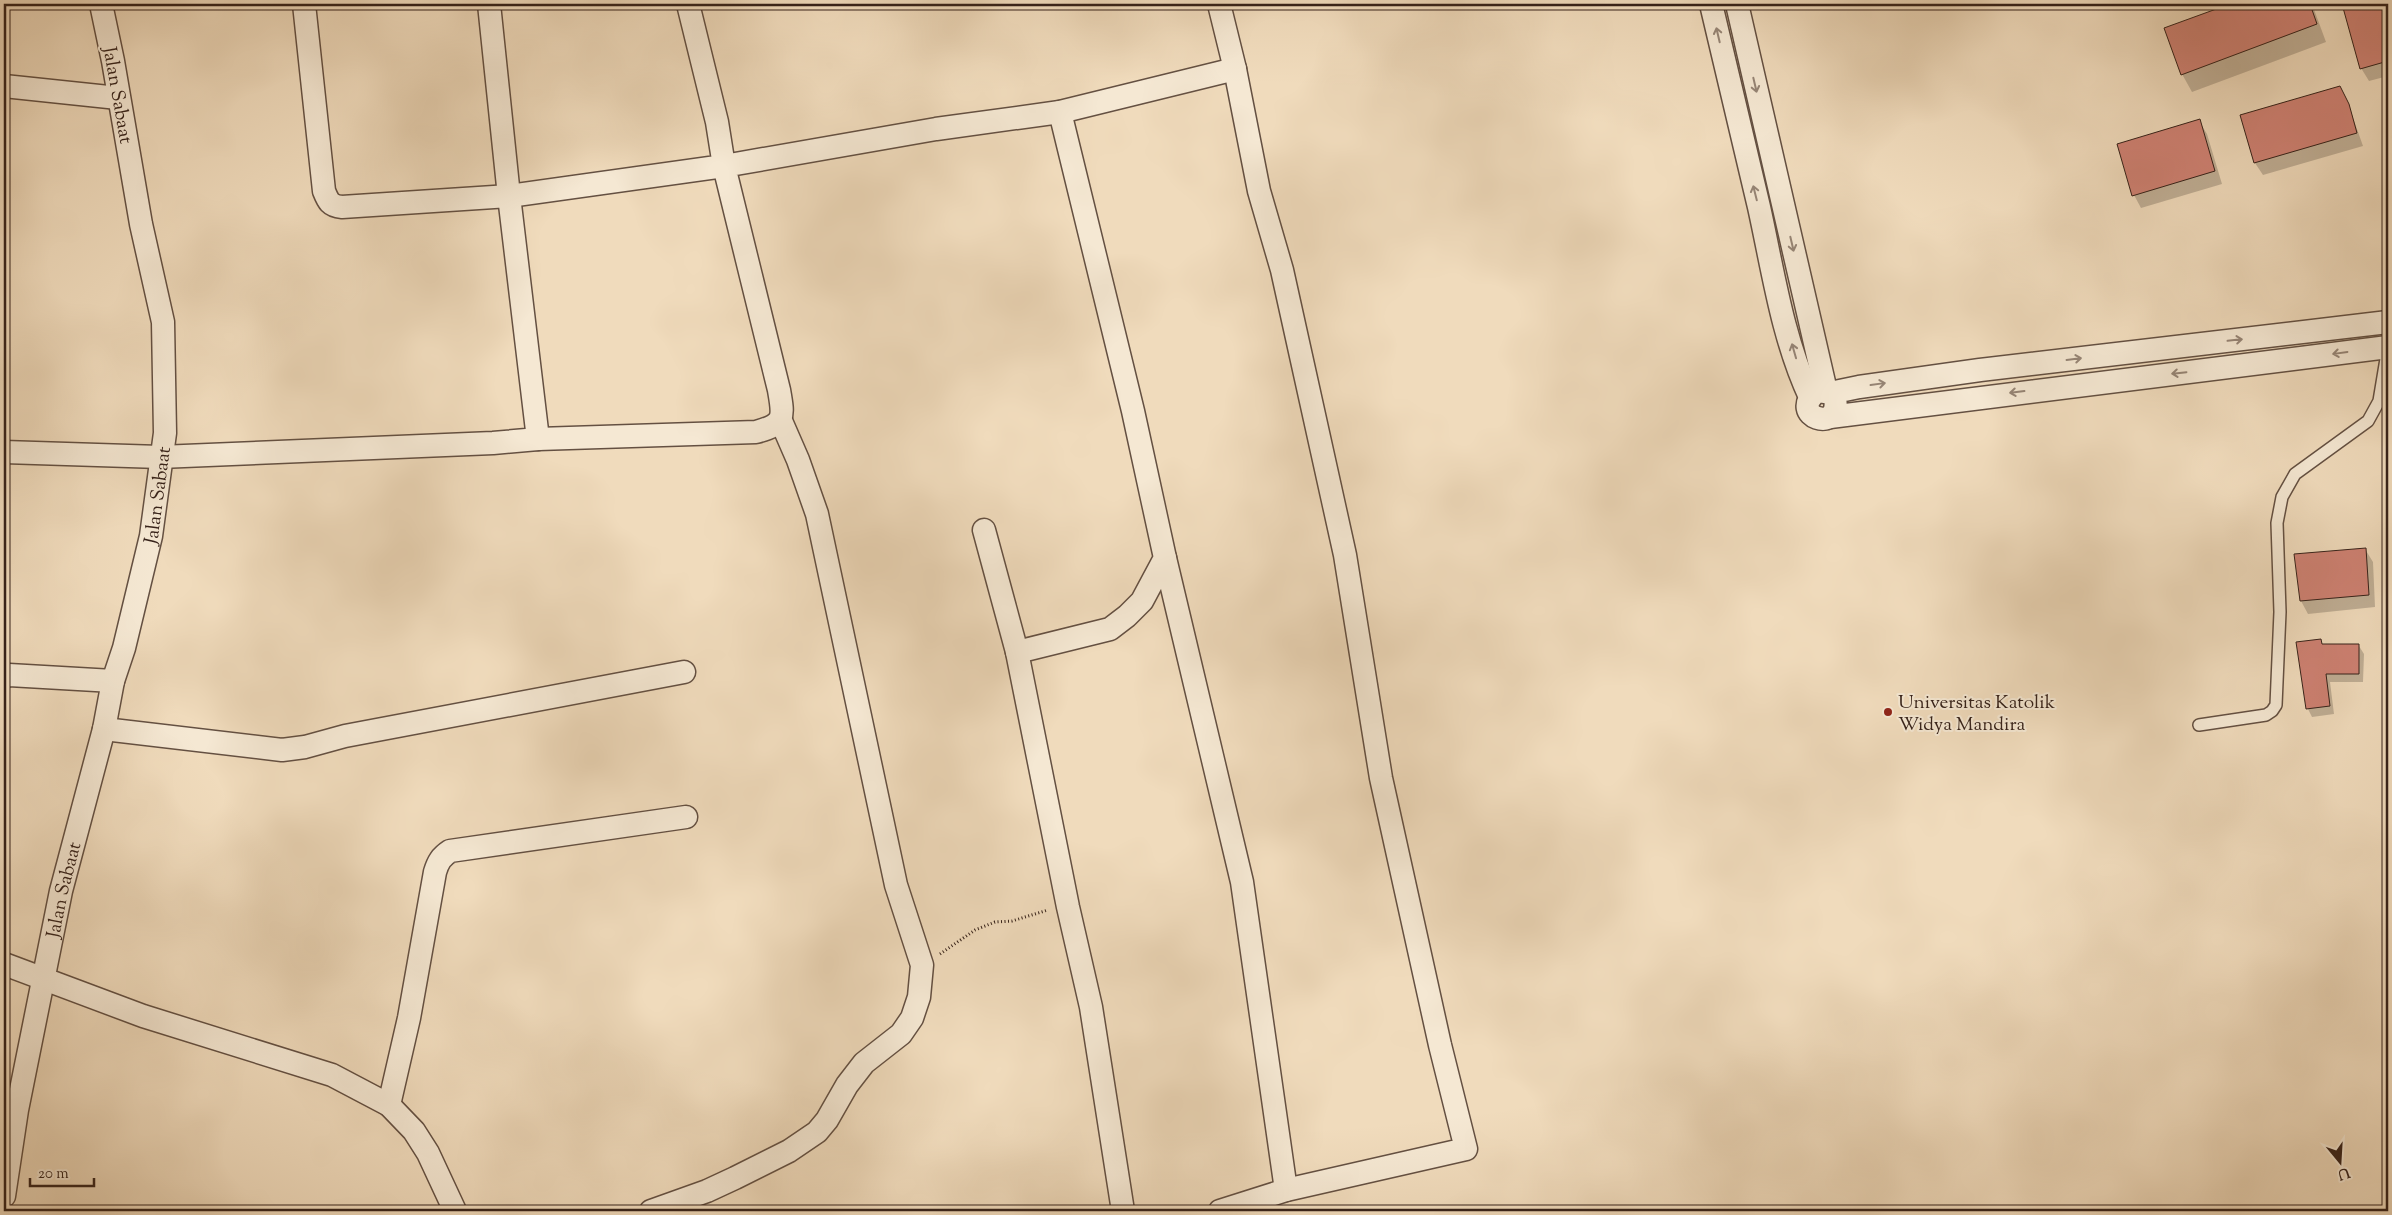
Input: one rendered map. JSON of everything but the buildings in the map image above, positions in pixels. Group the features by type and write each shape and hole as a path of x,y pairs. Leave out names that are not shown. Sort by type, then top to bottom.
{"street":[{"name":"Jalan Sabaat","path":"4,1196 42,980 61,892 104,729 113,682 124,648 151,536 160,457 165,432 163,322 141,224 113,61 101,4"},
{"path":"304,4 324,191 328,201 334,206 342,207 509,196 724,166 936,129 1060,112 1235,69"},
{"path":"489,4 509,196 538,439"},
{"path":"651,1211 708,1191 789,1151 817,1132 827,1120 847,1085 864,1063 901,1034 912,1018 919,997 922,965 896,885 817,514 798,460 781,421 783,410 779,390 724,166 717,122 688,4"},
{"path":"1219,4 1235,69 1259,191 1282,270 1345,555 1381,778 1440,1045 1466,1148 1286,1190 1220,1211"},
{"path":"1711,4 1759,209 1774,283 1802,380 1836,405 1830,417 2388,347"},
{"path":"1737,4 1822,393"},
{"path":"4,86 118,98"},
{"path":"1060,112 1133,411 1165,558 1242,882 1286,1190"},
{"path":"1822,393 1980,370 2388,322"},
{"path":"2267,337 2268,363"},
{"path":"4,452 160,457 483,444 538,439 756,432 774,427 781,421"},
{"path":"984,530 1017,652 1068,907 1091,1006 1123,1211"},
{"path":"1017,652 1110,629 1142,601 1165,558"},
{"path":"104,729 282,750 305,747 345,736 684,672"},
{"path":"4,677 9,675 113,682"},
{"path":"389,1105 409,1018 435,872 439,860 444,855 450,851 686,817"},
{"path":"4,964 42,980 143,1016 332,1075 389,1105 414,1131 428,1152 455,1211"}],"lane":[{"path":"2199,725 2266,715 2272,711 2276,704 2280,612 2277,523 2282,497 2295,474 2368,421 2379,401 2388,347"}],"path":[{"path":"922,965 975,930 995,922 1012,921 1043,911 1068,907"}],"place":[{"name":"Universitas Katolik Widya Mandira","path":"1888,712"}]}
